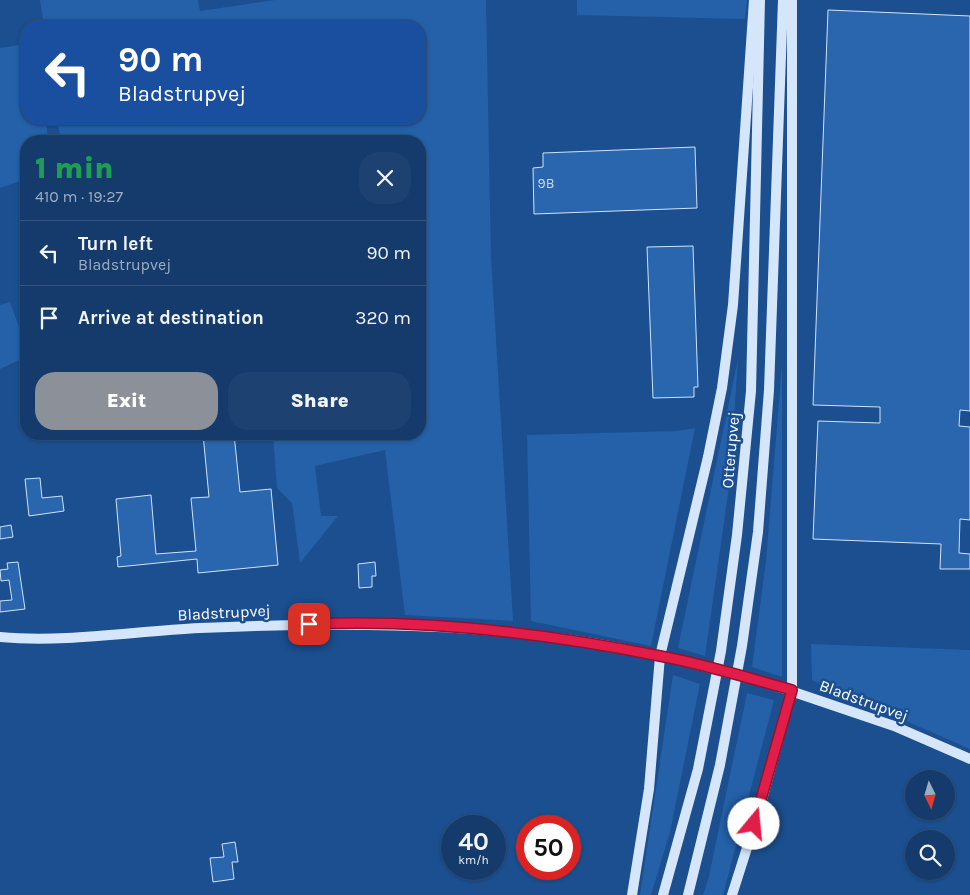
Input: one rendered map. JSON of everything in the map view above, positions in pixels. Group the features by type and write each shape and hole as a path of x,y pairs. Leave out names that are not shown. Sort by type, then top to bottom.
{"main road":[{"path":"632,895 649,789 660,656 708,457 722,388 733,305 754,0"},
{"name":"Otterupvej","path":"663,895 698,769 721,651 738,535 751,391 760,0"},
{"name":"Otterupvej","path":"688,895 720,766 742,646 758,532 769,390 783,0"},
{"path":"732,895 760,807 792,690 792,0"},
{"name":"Bladstrupvej","path":"0,637 64,638 197,628 328,623 422,625 522,634 660,656 792,690 894,726 970,758"}],"shaded area":[{"path":"40,0 198,0 200,11 275,0 486,0 491,257 513,621 405,615 385,450 315,466 321,516 338,516 300,563 292,503 277,488 273,440 426,440 426,135 60,135 58,125 426,125 426,20 43,20"},
{"path":"577,0 747,0 745,19 577,15"},
{"path":"20,45 20,125 47,125 47,135 20,135 20,181 0,188 0,48"},
{"path":"10,302 20,330 20,360 0,369 0,305"},
{"path":"738,359 730,480 705,656 678,648"},
{"path":"782,364 782,677 752,667 766,561"},
{"path":"695,428 651,646 531,621 527,435 677,431"},
{"path":"811,644 970,650 970,749 812,680"},
{"path":"673,675 700,684 670,832 651,895 640,895"},
{"path":"747,693 774,700 723,895 703,895 709,876"}],"building":[{"path":"828,10 970,16 970,411 960,410 959,426 970,427 970,520 960,519 959,553 970,554 970,569 940,569 941,544 813,539 818,421 880,423 880,407 813,405"},
{"path":"695,147 697,208 534,214 533,168 543,167 543,153"},
{"path":"693,246 698,387 694,387 694,397 653,398 647,247"},
{"path":"204,440 235,440 240,492 271,489 278,565 198,573 197,559 118,567 117,557 121,556 116,499 151,495 156,554 196,551 191,498 209,497"},
{"path":"40,478 42,498 62,496 64,511 29,516 25,479"},
{"path":"11,525 13,537 0,539 0,527"},
{"path":"18,562 25,609 0,612 0,601 12,600 9,580 1,581 0,570 8,569 7,563"},
{"path":"375,562 376,576 372,576 372,587 359,588 358,564"},
{"path":"235,842 238,862 232,862 234,879 213,882 210,858 224,857 222,844"}],"route":[{"path":"309,624 422,625 472,628 584,642 660,656 792,690 754,824"}]}
